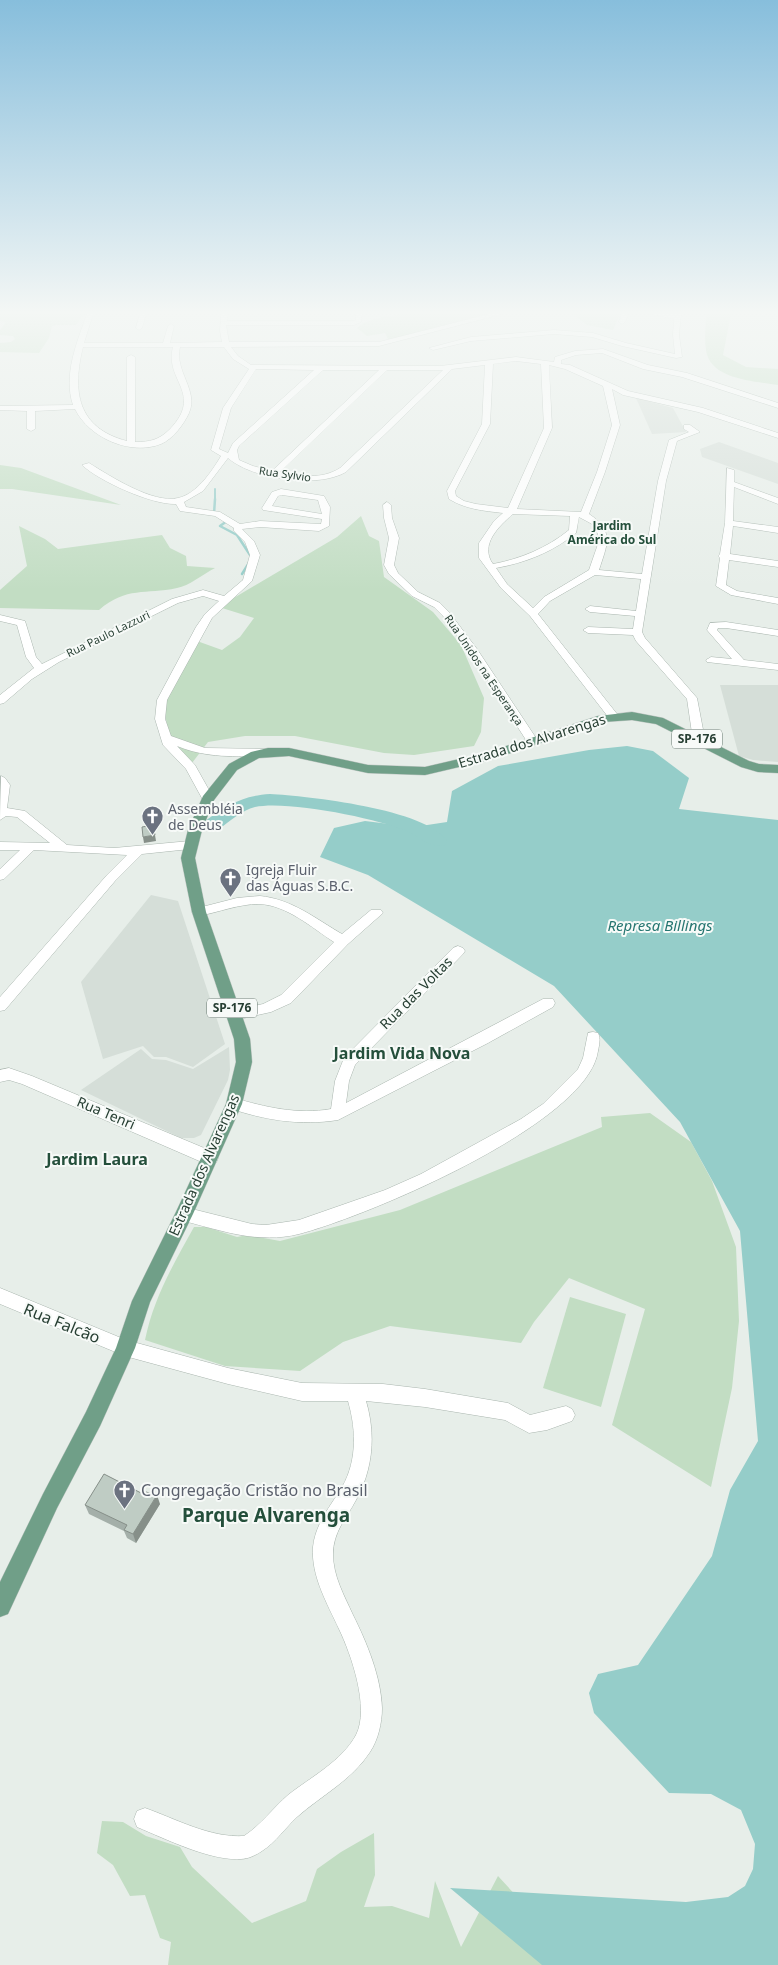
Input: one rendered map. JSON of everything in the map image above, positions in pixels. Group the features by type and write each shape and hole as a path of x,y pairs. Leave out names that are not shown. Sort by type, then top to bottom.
{"main road":[{"name":"Estrada dos Alvarengas","path":"0,1606 50,1501 93,1420 125,1348 142,1301 234,1104 244,1062 242,1039 199,912 190,870 190,844 208,799 233,767 255,755 268,752 289,752 368,769 416,771 454,766 490,756 613,716 632,716 659,721 745,764 778,769"}],"street":[{"path":"128,442 129,406"},
{"path":"0,408 78,407 88,423 107,437 147,444 162,440 180,420 187,406"},
{"path":"229,456 216,450 225,414 230,406"},
{"path":"86,465 130,489 159,500 178,502 200,488 241,441 279,406"},
{"path":"274,473 345,406"},
{"name":"Rua Sylvio","path":"229,456 241,465 274,473 308,479 322,478 338,473 409,406"},
{"path":"487,406 486,424 451,494 455,500 468,506 580,515 595,522 603,534 603,544 593,572"},
{"path":"547,406 548,428 512,510 497,524 484,543 484,558 489,567 533,614 613,716"},
{"path":"489,567 519,560 563,541 573,531 573,519 580,515 601,472 616,425 612,406"},
{"path":"681,406 700,410 778,436"},
{"path":"31,409 31,430"},
{"path":"687,427 696,432 674,440 662,481 637,632 640,639 692,698 699,740"},
{"path":"139,452 147,444"},
{"path":"730,470 728,523 720,582 723,589 734,594 778,601"},
{"path":"730,483 778,501"},
{"path":"178,502 183,508 213,513 239,526 260,524 319,528 326,525 326,517 324,501 321,498 281,492 275,494 266,508 326,517"},
{"name":"Rua Unidos na Esperança","path":"387,505 388,518 394,538 389,565 394,574 415,594 437,605 446,614 532,741"},
{"path":"728,523 778,530"},
{"path":"208,799 191,767 169,744 160,719 162,700 200,627 213,612 247,581 255,558 249,541 237,529 239,526"},
{"path":"723,556 778,564"},
{"path":"533,614 547,599 593,572 645,577"},
{"name":"Rua Paulo Lazzuri","path":"0,701 40,669 184,598 207,593 227,600"},
{"path":"590,610 641,614"},
{"path":"0,618 21,623 31,657 40,669"},
{"path":"740,661 712,630 714,626 726,625 778,633"},
{"path":"588,630 637,632"},
{"path":"710,660 740,661 778,667"},
{"path":"166,736 183,746 196,750 268,752"},
{"path":"1,780 4,785 0,813 21,814 63,848"},
{"path":"0,846 31,846 93,851 138,851 190,844"},
{"path":"0,876 31,846"},
{"path":"0,1006 138,851"},
{"path":"199,912 250,901 268,901 290,909 343,941"},
{"path":"235,1015 266,1008 292,994 343,941 376,913"},
{"name":"Rua das Voltas","path":"338,1114 338,1094 349,1062 458,951"},
{"path":"234,1104 271,1114 298,1118 322,1118 338,1114 491,1035 548,1003"},
{"path":"184,1214 252,1231 266,1232 299,1227 391,1195 428,1179 526,1123 560,1098 584,1072 590,1058 593,1036"},
{"name":"Rua Tenri","path":"0,1076 9,1074 28,1080 210,1158"},
{"name":"Rua Falcão","path":"1,1300 125,1348 228,1376 302,1392 383,1393 508,1412 529,1424 566,1415"},
{"path":"145,1819 215,1844 244,1848 256,1842 290,1808 326,1781 354,1756 364,1742 368,1731 371,1709 369,1685 351,1634 326,1576 323,1556 324,1540 329,1524 350,1493 357,1478 364,1449 362,1415 354,1394"}],"shaded area":[{"path":"639,406 664,406 673,408 686,432 652,434"},
{"path":"719,442 778,463 778,484 702,457 700,449"},
{"path":"720,685 778,685 778,762 753,760 739,756"},
{"path":"151,895 178,901 225,1044 193,1067 166,1057 154,1057 143,1046 103,1059 81,982"},
{"path":"229,1047 230,1070 228,1080 201,1135 194,1138 181,1138 81,1090 141,1049 152,1059 166,1060 193,1069"}],"green space":[{"path":"0,465 21,468 121,505 12,489 0,489"},
{"path":"361,516 369,536 379,541 384,577 433,612 461,645 484,698 481,732 474,746 414,755 384,753 295,736 245,736 208,742 192,763 170,738 163,706 179,673 190,658 197,641 222,650 240,637 254,618 222,608 227,602 337,537"},
{"path":"19,526 45,539 58,549 162,535 170,548 186,556 187,566 215,568 182,587 128,594 118,597 99,610 0,608 0,590 27,566"},
{"path":"650,1113 691,1142 712,1181 736,1247 739,1321 732,1388 711,1487 612,1425 645,1309 569,1278 534,1322 521,1343 390,1326 343,1342 300,1371 225,1366 145,1340 159,1295 194,1227 206,1227 237,1237 248,1235 280,1241 400,1210 602,1127 601,1117"},
{"path":"570,1297 626,1314 601,1407 543,1388"},
{"path":"102,1821 123,1822 146,1836 180,1847 192,1867 252,1923 306,1901 317,1869 341,1852 374,1833 375,1875 364,1907 392,1906 429,1918 435,1881 461,1947 498,1876 541,1923 595,1965 168,1965 171,1942 160,1938 145,1895 130,1896 113,1865 97,1853"}],"water":[{"name":"Represa Billings","path":"627,746 653,751 689,778 679,809 778,820 778,1965 542,1965 450,1888 686,1902 728,1897 745,1886 753,1869 755,1844 741,1810 711,1794 669,1793 594,1713 589,1693 598,1674 638,1665 712,1556 730,1490 758,1441 740,1231 680,1122 554,986 368,875 320,857 334,828 365,821 414,827 447,822 452,791 498,766 589,750"}],"building":[{"path":"153,825 155,835 143,837 142,827"},
{"name":"Congregação Cristão no Brasil","path":"104,1474 143,1494 146,1492 157,1495 133,1534 124,1530 127,1525 85,1505"}],"waterway":[{"path":"215,489 215,499"},
{"path":"214,514 215,499"},
{"path":"224,520 227,521 220,526 237,535 252,558 242,574"},
{"path":"212,825 249,802 289,801 312,803 381,816 414,827 438,841"}],"place":[{"name":"Assembléia de Deus","path":"152,836"},
{"name":"Igreja Fluir das Águas S.B.C.","path":"230,897"},
{"name":"Congregação Cristão no Brasil","path":"125,1509"}],"district":[{"name":"Jardim América do Sul","path":"612,533"},
{"name":"Jardim Vida Nova","path":"402,1053"},
{"name":"Jardim Laura","path":"97,1159"},
{"name":"Parque Alvarenga","path":"266,1515"}]}
